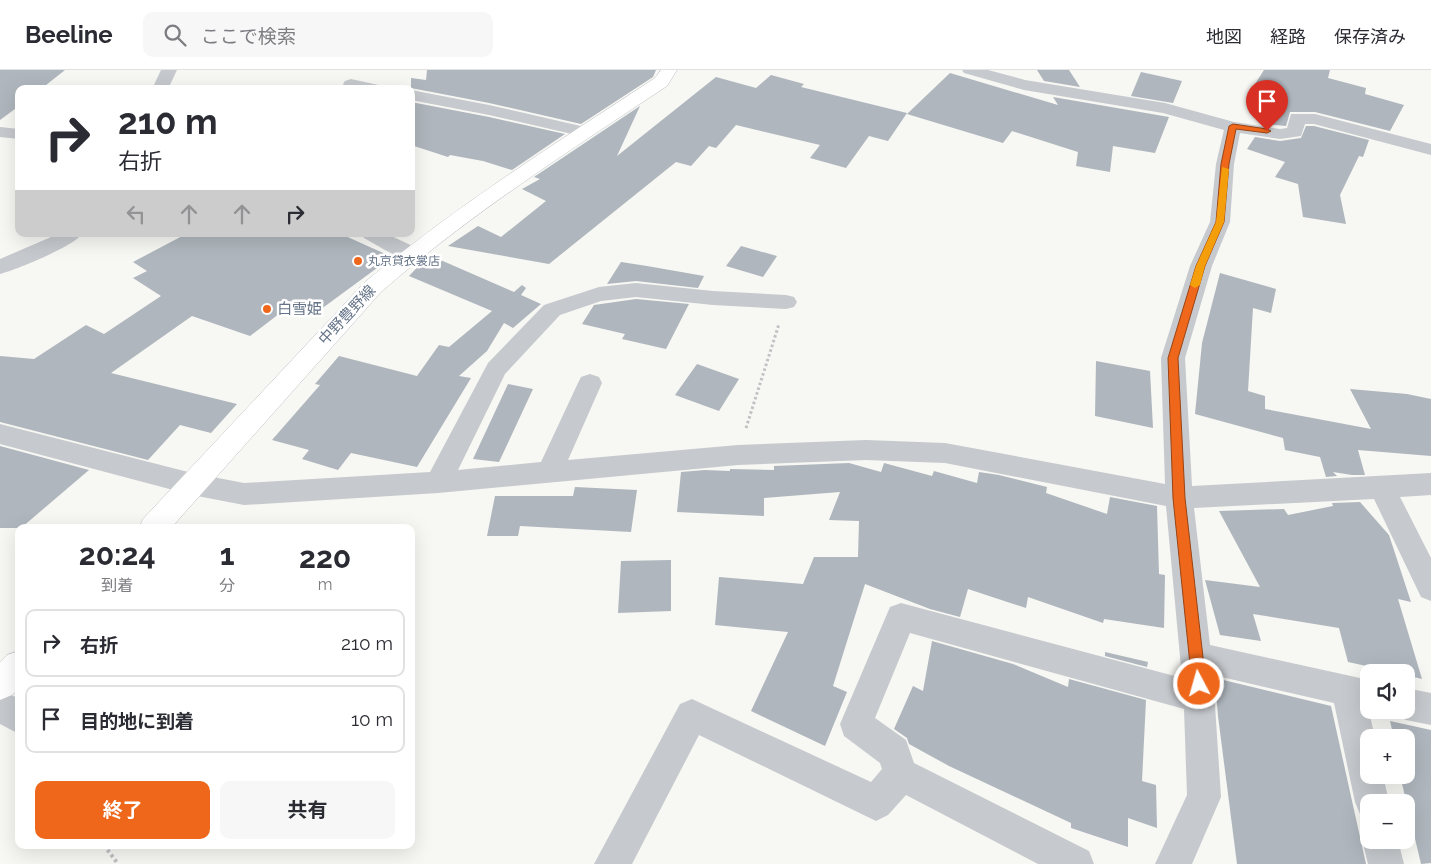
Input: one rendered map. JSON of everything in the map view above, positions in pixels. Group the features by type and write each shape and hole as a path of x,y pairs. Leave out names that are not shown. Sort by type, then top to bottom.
{"main road":[{"name":"中野豊野線","path":"157,524 373,287 410,253 485,199 661,82 670,70"},
{"path":"0,684 15,670"}],"street":[{"path":"162,85 169,70"},
{"path":"970,70 1024,85 1165,108 1233,126 1280,134 1295,132 1297,118 1315,119 1431,150"},
{"path":"995,78 1012,70"},
{"path":"351,84 356,85"},
{"path":"415,96 489,110 585,132"},
{"path":"1173,864 1204,797 1200,698 1179,498 1173,358 1201,266 1220,222 1225,164 1233,126"},
{"path":"0,132 15,134"},
{"path":"0,267 67,237"},
{"path":"377,237 410,253"},
{"path":"438,482 496,369 552,310 599,294 636,290 713,298 786,302"},
{"path":"550,472 590,383"},
{"path":"0,434 192,484 244,494 438,482 738,455 866,450 945,453 1179,498 1431,484"},
{"path":"1382,488 1431,588"},
{"path":"1076,864 901,774 894,752 856,724 901,618 1200,698"},
{"path":"1196,656 1358,694 1371,794"},
{"path":"0,705 15,715"},
{"path":"1415,706 1431,709"},
{"path":"612,864 692,715 876,803 901,774"},
{"path":"1382,849 1386,864"}],"path":[{"path":"738,455 786,302"},
{"path":"107,849 118,864"}],"building":[{"path":"0,70 65,70 46,85 15,85 15,109 0,120"},
{"path":"427,70 656,70 653,77 581,124 415,89 415,85 411,85 411,78 426,80"},
{"path":"1037,70 1069,70 1080,87 1044,81"},
{"path":"1264,70 1330,70 1328,78 1366,88 1365,94 1404,105 1390,131 1315,112 1290,112 1286,126 1263,124 1265,121 1255,84"},
{"path":"1141,72 1182,81 1173,103 1131,96"},
{"path":"950,73 1058,105 1053,97 1169,117 1155,153 1113,146 1110,172 1076,166 1078,152 1012,131 1003,143 907,114"},
{"path":"771,75 804,84 801,87 907,113 888,141 869,136 846,168 810,158 820,145 736,125 716,148 709,146 691,166 676,162 549,264 448,246 478,226 501,237 546,201 522,189 540,179 534,177 640,106 617,156 716,77 756,88"},
{"path":"415,103 565,134 512,170 483,161 450,155 448,157 415,146"},
{"path":"1306,126 1314,126 1369,140 1363,157 1359,156 1340,195 1346,224 1303,217 1298,184 1275,177 1285,162 1247,149 1255,137 1280,141 1301,138"},
{"path":"180,237 348,237 392,257 313,315 292,304 250,336 192,316 111,373 237,404 211,433 180,425 148,460 0,422 0,356 34,359 86,325 104,334 161,296 133,278 147,271 133,262"},
{"path":"741,246 777,256 763,277 726,266"},
{"path":"429,255 514,292 522,285 526,288 521,295 541,304 513,328 504,323 487,351 459,376 471,378 417,467 351,453 338,470 302,459 309,450 272,440 320,385 315,384 339,356 417,376 439,345 449,347 492,311 409,276"},
{"path":"621,262 704,276 698,288 636,281 607,284"},
{"path":"1220,273 1276,289 1271,313 1253,308 1248,391 1265,396 1265,409 1371,429 1350,389 1407,394 1431,399 1431,456 1358,450 1365,475 1333,472 1337,476 1326,477 1320,457 1285,450 1283,438 1195,414 1202,343"},
{"path":"636,299 689,304 666,349 622,339 625,334 582,324 594,305"},
{"path":"1096,361 1150,371 1153,428 1095,416"},
{"path":"697,364 739,379 719,411 675,395"},
{"path":"508,384 533,389 499,462 473,459"},
{"path":"0,446 89,470 26,524 15,524 15,528 0,528"},
{"path":"849,463 881,472 884,463 932,476 934,471 977,483 979,472 999,475 1047,487 1046,493 1107,514 1110,497 1157,506 1159,574 1165,575 1164,628 1104,619 1103,623 1028,597 1026,608 968,589 960,617 930,609 865,584 833,686 847,692 825,746 751,711 788,632 715,625 719,577 803,584 814,557 858,557 859,521 829,520 840,492 764,498 764,516 677,512 681,472 705,470 730,471 730,469 774,470 774,466"},
{"path":"575,487 637,490 631,532 520,526 518,536 487,536 495,496 573,496"},
{"path":"1360,502 1389,535 1411,602 1398,599 1422,679 1415,677 1415,664 1360,665 1348,662 1339,628 1253,614 1261,641 1220,635 1205,580 1260,587 1219,511 1284,509 1288,515 1333,506 1332,503"},
{"path":"671,560 671,611 618,613 621,561"},
{"path":"932,641 1013,664 1068,687 1069,679 1146,700 1142,781 1156,785 1157,828 1128,818 1128,847 1071,828 1071,823 949,766 909,744 907,738 894,729 913,686 923,691"},
{"path":"1105,652 1148,662 1147,667 1105,656"},
{"path":"1215,678 1331,706 1360,837 1360,849 1363,849 1366,864 1237,864"},
{"path":"1390,721 1431,730 1431,863 1421,864 1415,839 1415,794 1404,794 1402,784 1415,784 1415,729 1392,729"}],"slow traffic":[{"path":"1195,285 1220,222 1225,169"}],"place":[{"name":"丸京貸衣裳店","path":"358,261"},
{"name":"白雪姫","path":"267,309"}],"route":[{"path":"1199,684 1179,498 1173,358 1201,266 1220,222 1225,164 1233,126 1267,131"}]}
